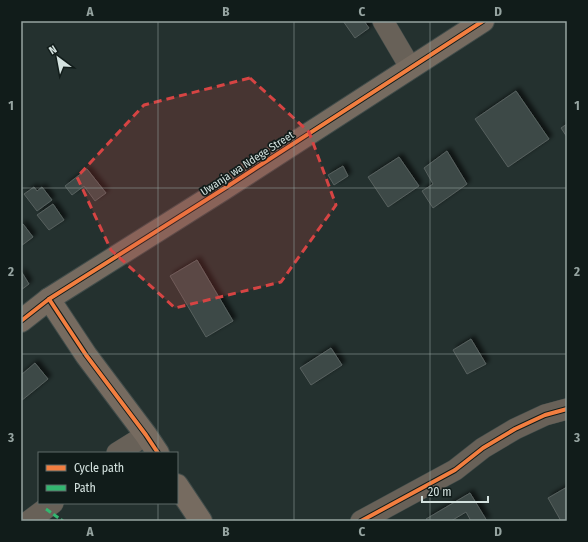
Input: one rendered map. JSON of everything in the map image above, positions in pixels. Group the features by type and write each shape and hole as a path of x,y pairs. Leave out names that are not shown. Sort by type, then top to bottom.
{"street":[{"path":"383,21 410,67"},
{"name":"Uwanja wa Ndege Street","path":"21,321 49,299 225,188 483,21"},
{"path":"49,299 86,355 146,434 157,452"},
{"path":"361,521 455,470 483,448 515,429 546,415 567,409"},
{"path":"119,452 146,434"},
{"path":"178,486 201,521"},
{"path":"29,521 52,504"}],"highlighted area":[{"path":"250,78 309,132 336,205 281,282 175,308 111,250 77,177 144,105"}],"building":[{"path":"343,21 364,21 369,28 355,38"},
{"path":"516,91 549,139 508,167 475,119"},
{"path":"567,124 567,137 561,128"},
{"path":"447,151 467,184 433,208 422,191 433,184 424,168"},
{"path":"399,157 419,186 388,207 368,177"},
{"path":"343,166 348,176 334,185 328,175"},
{"path":"87,169 106,193 95,201 84,186 72,195 65,186"},
{"path":"34,187 37,191 42,187 52,200 37,211 24,194"},
{"path":"53,204 64,220 49,230 37,215"},
{"path":"23,224 33,237 21,246 21,225"},
{"path":"197,260 233,321 206,337 170,276"},
{"path":"21,271 29,284 21,290"},
{"path":"471,339 486,364 467,374 453,350"},
{"path":"331,348 342,365 311,385 300,368"},
{"path":"35,363 48,379 21,401 21,375"},
{"path":"567,487 567,521 561,521 548,498"},
{"path":"470,493 487,521 471,521 466,512 451,521 427,521 426,519"}],"marked path":[{"path":"46,509 63,521"}],"cycle path":[{"path":"21,321 49,299 225,188 483,21"},
{"path":"49,299 86,355 157,452"},
{"path":"361,521 455,470 483,448 515,429 545,415 567,409"}]}
